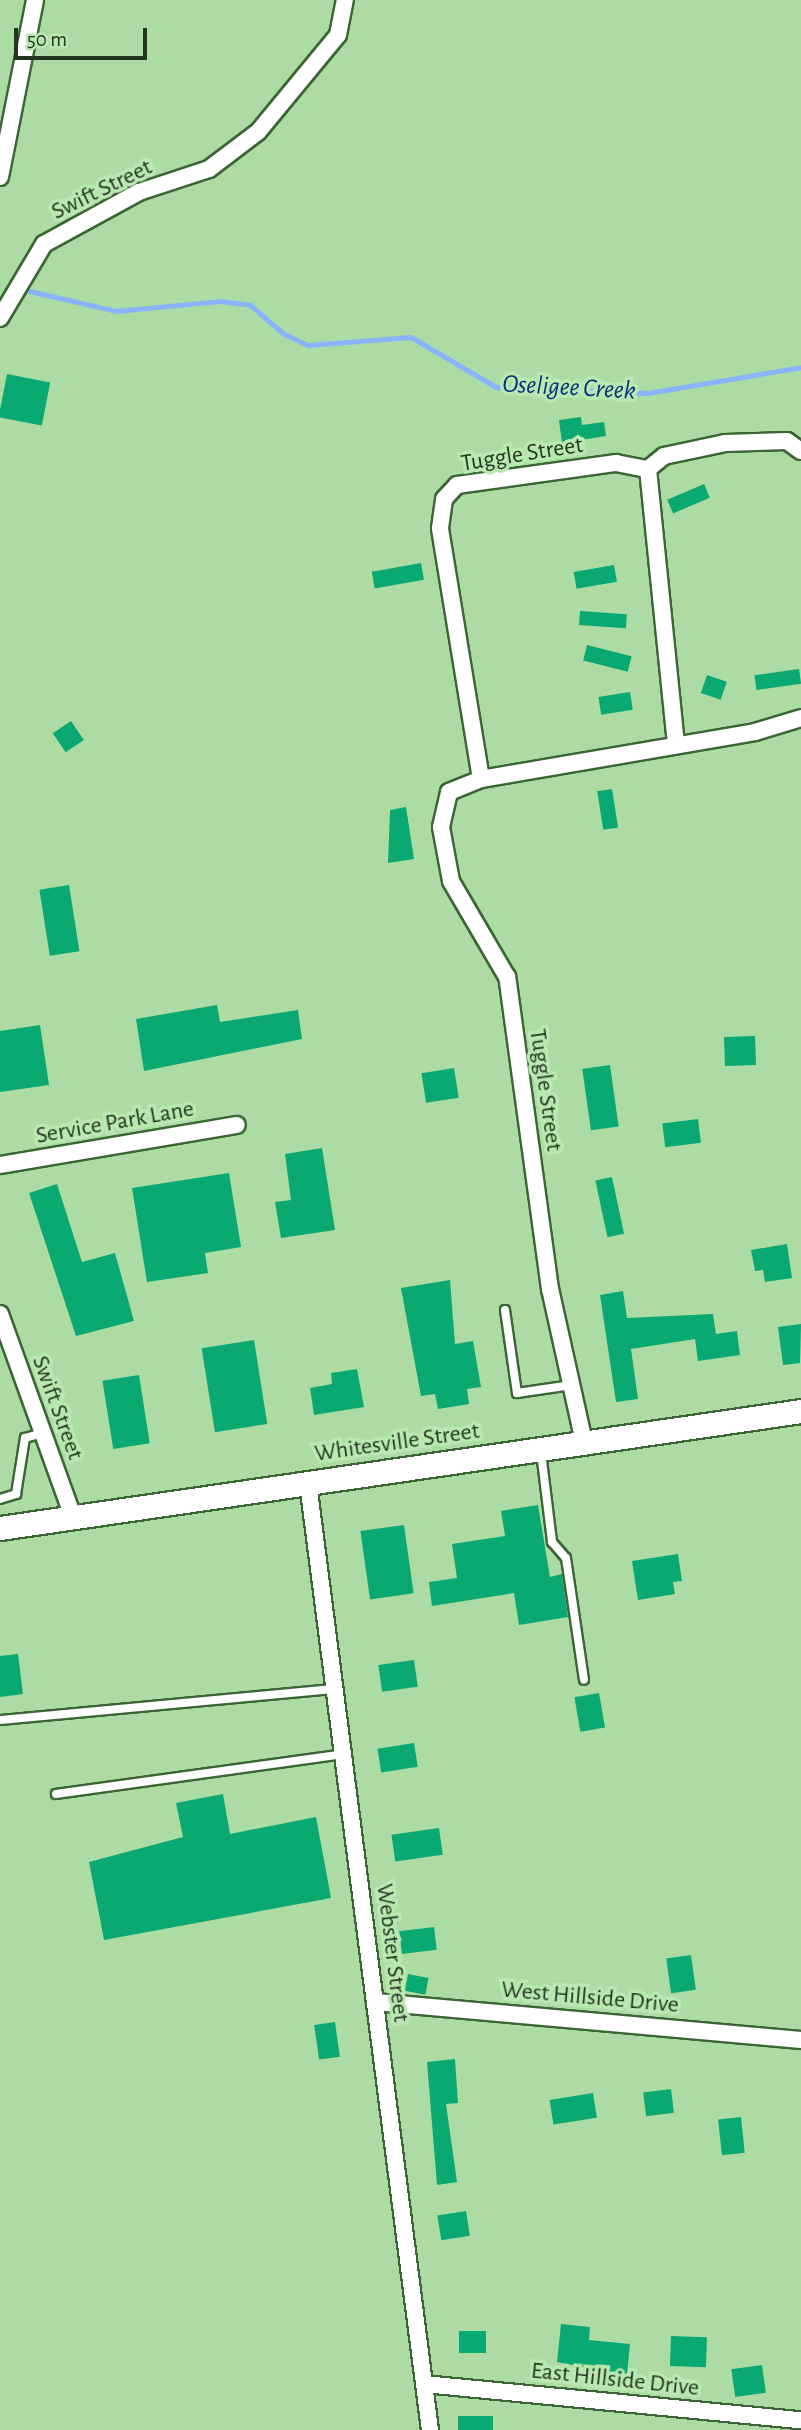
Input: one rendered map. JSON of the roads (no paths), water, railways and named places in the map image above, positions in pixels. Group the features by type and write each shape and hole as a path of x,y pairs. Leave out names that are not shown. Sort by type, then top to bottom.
{"main road":[{"name":"Whitesville Street","path":"0,1528 801,1411"}],"street":[{"path":"0,177 35,0"},
{"name":"Swift Street","path":"0,317 44,243 139,192 209,169 258,132 338,35 345,0"},
{"path":"676,745 648,469 664,456 725,443 786,441 801,450"},
{"name":"Tuggle Street","path":"481,779 440,528 444,499 457,485 615,463 648,469"},
{"name":"Tuggle Street","path":"584,1442 550,1289 507,977 451,881 441,827 449,792 481,779 676,745 801,718"},
{"name":"Service Park Lane","path":"0,1165 237,1125"},
{"name":"Swift Street","path":"0,1314 73,1517"},
{"name":"Webster Street","path":"309,1483 430,2430"},
{"name":"West Hillside Drive","path":"375,2002 801,2040"},
{"name":"East Hillside Drive","path":"424,2384 801,2420"}],"lane":[{"path":"505,1310 517,1393 571,1385"},
{"path":"0,1499 16,1494 25,1438 42,1433"},
{"path":"540,1449 552,1542 566,1558 584,1681"},
{"path":"0,1720 335,1689"},
{"path":"56,1794 344,1754"}],"waterway":[{"name":"Oseligee Creek","path":"29,291 116,311 219,301 250,305 284,334 308,345 411,337 496,387 648,393 801,367"}]}
